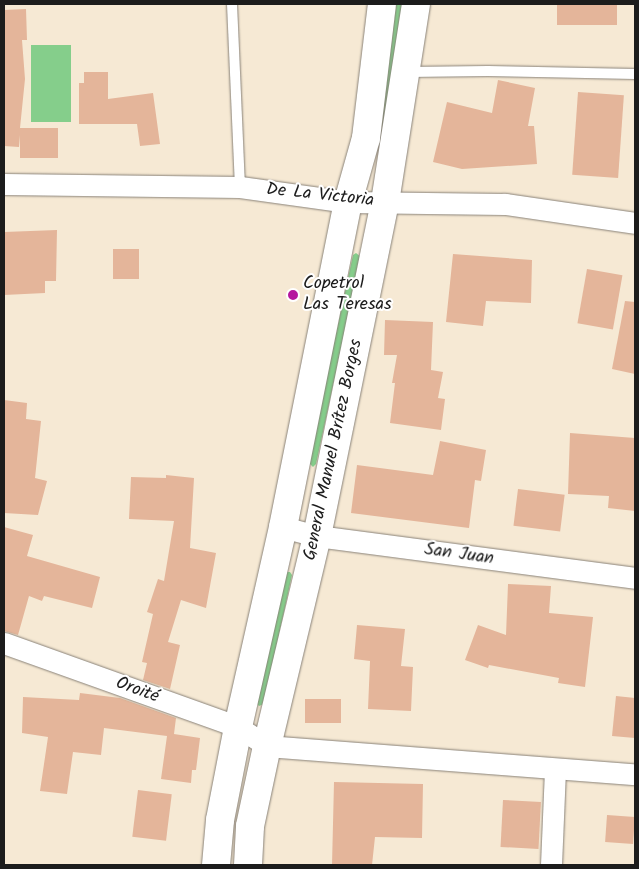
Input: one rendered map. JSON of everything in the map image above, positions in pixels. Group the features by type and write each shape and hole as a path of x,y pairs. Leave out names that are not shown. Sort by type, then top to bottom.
{"main road":[{"name":"General Manuel Brítez Borges","path":"216,865 220,820 238,727 283,527 348,202 366,138 382,4"},
{"name":"General Manuel Brítez Borges","path":"248,865 250,826 317,536 385,202 416,4"}],"street":[{"name":"De La Victoria","path":"4,184 240,187 348,202 505,204 635,223"},
{"name":"San Juan","path":"283,527 298,533 317,536 635,578"},
{"name":"Oroité","path":"4,643 238,727 267,746"},
{"path":"267,746 635,774"},
{"path":"550,865 555,769"}],"lane":[{"path":"232,4 240,187"},
{"path":"406,72 488,70 635,74"}],"green space":[{"path":"395,4 403,4 383,146 378,144"},
{"path":"31,45 71,45 71,122 31,122"},
{"path":"356,253 361,257 316,464 313,467 308,462 353,255"},
{"path":"285,572 290,572 292,575 264,704 259,706 257,704"}],"building":[{"path":"557,4 617,4 617,25 557,25"},
{"path":"26,9 27,40 22,40 25,79 20,128 58,128 58,158 20,158 20,135 19,147 4,146 4,10"},
{"path":"84,72 108,72 108,99 153,93 160,144 140,146 137,124 79,124 79,83 84,83"},
{"path":"498,80 535,88 528,126 534,126 537,164 462,169 433,162 447,102 492,113"},
{"path":"578,92 624,95 618,178 572,175"},
{"path":"57,230 56,281 45,281 45,293 4,295 4,232"},
{"path":"113,249 139,249 139,279 113,279"},
{"path":"453,254 532,260 531,303 486,301 483,326 446,322"},
{"path":"587,269 622,275 613,329 577,323"},
{"path":"625,301 635,302 635,374 612,369"},
{"path":"385,320 433,322 431,370 443,372 438,398 445,399 441,430 390,423 395,383 392,383 397,355 384,355"},
{"path":"4,400 27,403 26,419 41,421 35,478 47,481 38,515 4,513"},
{"path":"570,433 635,438 635,511 608,508 609,496 568,494"},
{"path":"440,441 486,450 481,481 475,480 469,528 351,513 357,465 433,475"},
{"path":"166,475 194,478 190,548 216,553 206,608 181,600 168,642 180,645 170,689 143,680 147,663 142,662 153,614 147,612 158,579 164,581 174,521 129,519 131,477 166,478"},
{"path":"518,489 565,495 560,531 513,526"},
{"path":"4,527 33,535 27,556 100,577 92,608 44,596 42,601 29,596 18,635 4,631"},
{"path":"508,584 551,586 549,613 593,617 585,687 558,683 559,678 489,665 488,668 465,660 478,625 506,635"},
{"path":"357,625 405,629 401,666 413,667 411,711 368,709 370,661 354,659"},
{"path":"80,693 120,698 176,718 174,734 200,738 196,770 192,770 191,783 161,779 167,736 104,728 101,755 73,752 67,794 40,791 48,737 22,733 23,697 79,700"},
{"path":"616,696 635,698 635,738 612,736"},
{"path":"305,699 341,699 341,723 305,723"},
{"path":"334,782 423,784 422,838 375,837 372,865 332,865"},
{"path":"138,790 172,794 166,841 132,837"},
{"path":"503,800 541,802 538,849 501,847"},
{"path":"607,815 635,817 633,844 605,842"}],"place":[{"name":"Copetrol Las Teresas","path":"293,295"}]}
